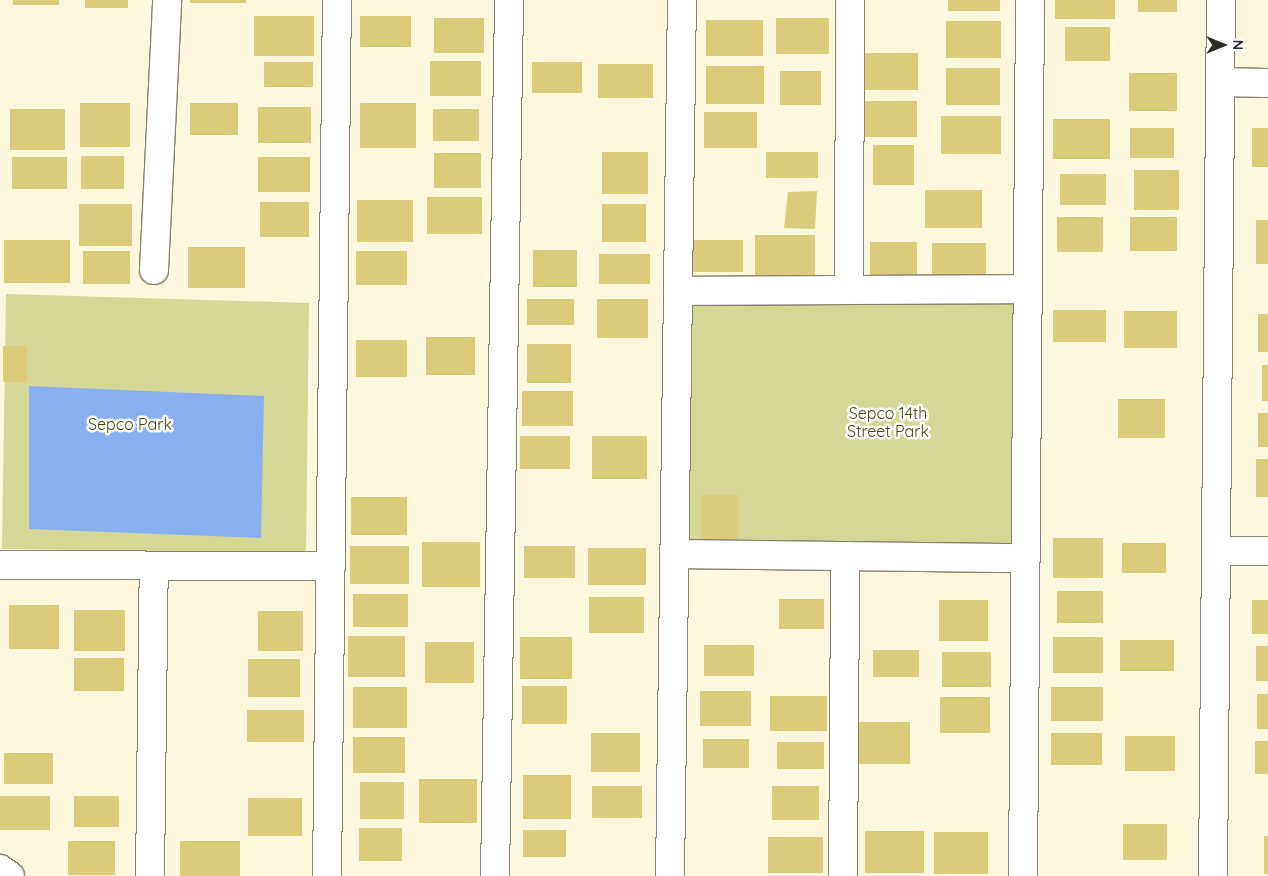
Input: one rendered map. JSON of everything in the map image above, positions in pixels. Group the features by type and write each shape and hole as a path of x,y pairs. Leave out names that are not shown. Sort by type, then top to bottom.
{"street":[{"path":"154,270 167,0"},
{"path":"327,876 337,0"},
{"path":"495,876 509,0"},
{"path":"670,876 682,0"},
{"path":"849,290 850,0"},
{"path":"1023,876 1030,0"},
{"path":"1213,876 1222,0"},
{"path":"1221,82 1268,83"},
{"path":"678,291 1028,289"},
{"path":"1216,551 1268,551"},
{"path":"675,554 1026,558"},
{"path":"843,876 845,556"},
{"path":"0,565 331,566"},
{"path":"150,876 154,566"},
{"path":"0,869 10,876"}],"green space":[{"name":"Sepco Park","path":"6,294 309,303 306,553 2,549"},
{"name":"Sepco 14th Street Park","path":"1014,296 1015,550 685,544 685,299"}],"water":[{"path":"29,386 264,396 261,538 29,529"}],"building":[{"path":"13,0 59,0 59,5 13,5"},
{"path":"85,0 128,0 128,8 85,8"},
{"path":"190,0 246,0 246,3 190,3"},
{"path":"948,0 1000,0 1000,11 948,11"},
{"path":"1055,0 1115,0 1115,19 1055,19"},
{"path":"1138,0 1177,0 1177,12 1138,12"},
{"path":"254,16 314,16 314,56 254,56"},
{"path":"360,16 411,16 411,47 360,47"},
{"path":"434,18 484,18 484,53 434,53"},
{"path":"776,18 829,18 829,54 776,54"},
{"path":"706,20 763,20 763,56 706,56"},
{"path":"946,21 1001,21 1001,58 946,58"},
{"path":"1065,27 1110,27 1110,61 1065,61"},
{"path":"863,53 918,53 918,90 863,90"},
{"path":"430,61 481,61 481,96 430,96"},
{"path":"264,62 313,62 313,87 264,87"},
{"path":"532,62 582,62 582,93 532,93"},
{"path":"598,64 653,64 653,98 598,98"},
{"path":"706,66 764,66 764,104 706,104"},
{"path":"946,68 1000,68 1000,105 946,105"},
{"path":"780,71 821,71 821,105 780,105"},
{"path":"1129,73 1177,73 1177,111 1129,111"},
{"path":"864,101 917,101 917,137 864,137"},
{"path":"80,103 130,103 130,147 80,147"},
{"path":"190,103 238,103 238,135 190,135"},
{"path":"360,103 416,103 416,148 360,148"},
{"path":"258,107 311,107 311,143 258,143"},
{"path":"10,109 65,109 65,150 10,150"},
{"path":"433,109 479,109 479,141 433,141"},
{"path":"704,112 757,112 757,148 704,148"},
{"path":"941,116 1001,116 1001,154 941,154"},
{"path":"1053,119 1110,119 1110,159 1053,159"},
{"path":"1130,128 1174,128 1174,158 1130,158"},
{"path":"1252,128 1268,128 1268,167 1252,167"},
{"path":"873,145 914,145 914,185 873,185"},
{"path":"602,152 648,152 648,194 602,194"},
{"path":"766,152 818,152 818,178 766,178"},
{"path":"434,153 481,153 481,188 434,188"},
{"path":"81,156 124,156 124,189 81,189"},
{"path":"12,157 67,157 67,189 12,189"},
{"path":"258,157 310,157 310,192 258,192"},
{"path":"1134,170 1179,170 1179,210 1134,210"},
{"path":"1060,174 1106,174 1106,205 1060,205"},
{"path":"925,190 982,190 982,228 925,228"},
{"path":"817,191 815,229 784,228 788,192"},
{"path":"427,197 482,197 482,234 427,234"},
{"path":"357,200 413,200 413,242 357,242"},
{"path":"260,202 309,202 309,237 260,237"},
{"path":"79,204 132,204 132,246 79,246"},
{"path":"602,204 646,204 646,242 602,242"},
{"path":"1057,217 1103,217 1103,252 1057,252"},
{"path":"1130,217 1177,217 1177,251 1130,251"},
{"path":"1256,220 1268,220 1268,264 1256,264"},
{"path":"755,235 815,235 815,275 755,275"},
{"path":"4,240 70,240 70,283 4,283"},
{"path":"688,240 743,240 743,272 688,272"},
{"path":"870,242 917,242 917,279 870,279"},
{"path":"932,243 986,243 986,281 932,281"},
{"path":"188,247 245,247 245,288 188,288"},
{"path":"533,250 577,250 577,287 533,287"},
{"path":"83,251 130,251 130,284 83,284"},
{"path":"356,251 407,251 407,285 356,285"},
{"path":"599,254 650,254 650,284 599,284"},
{"path":"527,299 574,299 574,325 527,325"},
{"path":"597,299 648,299 648,338 597,338"},
{"path":"1053,310 1106,310 1106,342 1053,342"},
{"path":"1124,311 1177,311 1177,348 1124,348"},
{"path":"1258,314 1268,314 1268,352 1258,352"},
{"path":"426,337 475,337 475,375 426,375"},
{"path":"356,340 407,340 407,377 356,377"},
{"path":"527,344 571,344 571,383 527,383"},
{"path":"3,346 27,346 27,382 3,382"},
{"path":"1262,365 1268,365 1268,401 1262,401"},
{"path":"522,391 573,391 573,426 522,426"},
{"path":"1118,399 1165,399 1165,438 1118,438"},
{"path":"1258,413 1268,413 1268,447 1258,447"},
{"path":"520,436 570,436 570,469 520,469"},
{"path":"592,436 647,436 647,479 592,479"},
{"path":"1256,459 1268,459 1268,497 1256,497"},
{"path":"701,495 738,495 738,548 701,548"},
{"path":"351,497 407,497 407,535 351,535"},
{"path":"1053,538 1103,538 1103,578 1053,578"},
{"path":"422,542 480,542 480,587 422,587"},
{"path":"1122,543 1166,543 1166,573 1122,573"},
{"path":"350,546 409,546 409,584 350,584"},
{"path":"524,546 575,546 575,578 524,578"},
{"path":"588,548 646,548 646,585 588,585"},
{"path":"1057,591 1103,591 1103,623 1057,623"},
{"path":"353,594 408,594 408,627 353,627"},
{"path":"589,597 644,597 644,633 589,633"},
{"path":"779,599 824,599 824,629 779,629"},
{"path":"939,600 988,600 988,641 939,641"},
{"path":"1252,600 1268,600 1268,634 1252,634"},
{"path":"9,605 59,605 59,649 9,649"},
{"path":"74,610 125,610 125,651 74,651"},
{"path":"258,611 303,611 303,651 258,651"},
{"path":"348,636 405,636 405,677 348,677"},
{"path":"520,637 572,637 572,679 520,679"},
{"path":"1053,637 1103,637 1103,673 1053,673"},
{"path":"1120,640 1174,640 1174,671 1120,671"},
{"path":"425,642 474,642 474,683 425,683"},
{"path":"704,645 754,645 754,676 704,676"},
{"path":"1256,646 1268,646 1268,681 1256,681"},
{"path":"873,650 919,650 919,677 873,677"},
{"path":"942,652 991,652 991,687 942,687"},
{"path":"74,658 124,658 124,691 74,691"},
{"path":"248,659 300,659 300,697 248,697"},
{"path":"522,686 567,686 567,724 522,724"},
{"path":"353,687 407,687 407,728 353,728"},
{"path":"1051,687 1103,687 1103,721 1051,721"},
{"path":"700,691 751,691 751,726 700,726"},
{"path":"1257,694 1268,694 1268,729 1257,729"},
{"path":"770,696 827,696 827,731 770,731"},
{"path":"940,697 990,697 990,733 940,733"},
{"path":"247,710 304,710 304,742 247,742"},
{"path":"856,722 910,722 910,764 856,764"},
{"path":"591,733 640,733 640,772 591,772"},
{"path":"1051,733 1102,733 1102,765 1051,765"},
{"path":"1125,736 1175,736 1175,771 1125,771"},
{"path":"353,737 405,737 405,773 353,773"},
{"path":"703,739 749,739 749,768 703,768"},
{"path":"1255,741 1268,741 1268,774 1255,774"},
{"path":"777,742 824,742 824,769 777,769"},
{"path":"4,753 53,753 53,784 4,784"},
{"path":"523,775 571,775 571,819 523,819"},
{"path":"419,779 477,779 477,823 419,823"},
{"path":"360,782 404,782 404,819 360,819"},
{"path":"592,786 642,786 642,818 592,818"},
{"path":"772,786 819,786 819,820 772,820"},
{"path":"0,796 50,796 50,830 0,830"},
{"path":"74,796 119,796 119,827 74,827"},
{"path":"248,798 302,798 302,836 248,836"},
{"path":"1123,824 1167,824 1167,860 1123,860"},
{"path":"359,828 402,828 402,861 359,861"},
{"path":"523,830 566,830 566,857 523,857"},
{"path":"865,831 924,831 924,873 865,873"},
{"path":"934,832 988,832 988,874 934,874"},
{"path":"1264,836 1268,836 1268,874 1264,874"},
{"path":"768,837 823,837 823,873 768,873"},
{"path":"68,841 115,841 115,875 68,875"},
{"path":"180,841 240,841 240,876 180,876"}]}
